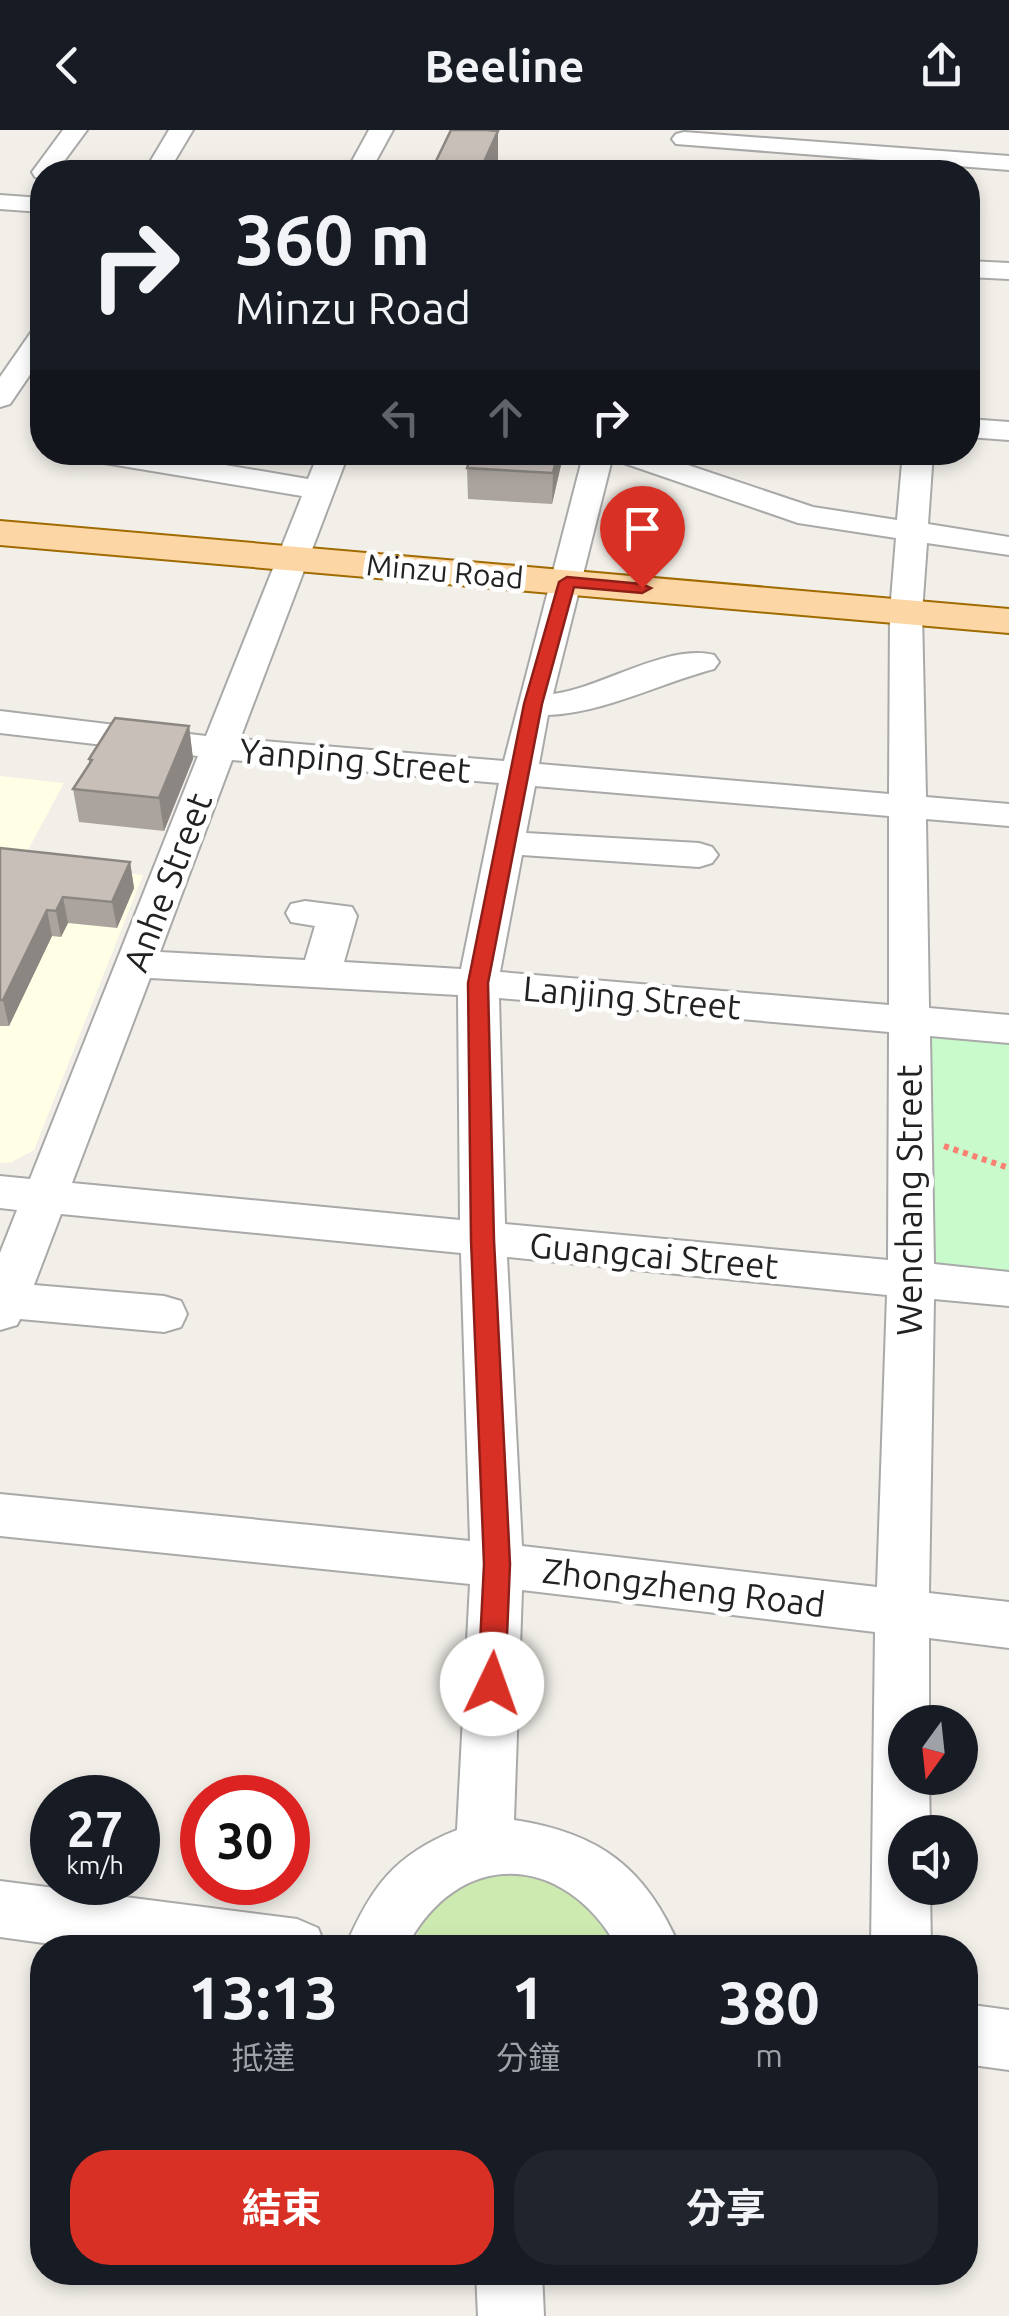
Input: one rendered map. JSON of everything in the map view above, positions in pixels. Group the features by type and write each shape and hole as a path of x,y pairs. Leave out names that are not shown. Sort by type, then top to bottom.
{"main road":[{"name":"Minzu Road","path":"0,532 1009,620"}],"street":[{"path":"163,160 180,130 168,130"},
{"path":"365,160 381,130"},
{"path":"53,160 66,131"},
{"path":"906,156 916,131"},
{"path":"683,142 965,160"},
{"path":"980,161 1009,163"},
{"path":"980,181 1009,184"},
{"path":"0,186 30,186"},
{"path":"0,202 30,190"},
{"path":"980,252 1009,254"},
{"path":"980,269 1009,272"},
{"path":"0,353 30,350"},
{"path":"0,398 30,359"},
{"path":"980,429 1009,431"},
{"path":"170,465 320,490"},
{"name":"Anhe Street","path":"2,1306 329,465"},
{"path":"485,1844 497,1564 482,1240 478,983 533,704 595,465"},
{"path":"654,465 714,488 809,516 1009,546"},
{"name":"Wenchang Street","path":"900,1935 902,1614 911,1277 904,806 906,612 917,465"},
{"path":"533,704 550,706 584,700 688,663 702,662"},
{"name":"Yanping Street","path":"0,722 219,748 1009,815"},
{"path":"505,843 700,855"},
{"path":"305,913 338,916 321,974"},
{"name":"Lanjing Street","path":"136,964 478,983 1009,1030"},
{"name":"Guangcai Street","path":"0,1192 1009,1289"},
{"path":"2,1306 164,1314"},
{"name":"Zhongzheng Road","path":"0,1516 497,1564 1009,1625"},
{"path":"379,1935 406,1890 436,1866 485,1844 548,1850 584,1864 616,1888 639,1918 646,1935"},
{"path":"0,1909 198,1935"},
{"path":"978,2036 1009,2040"},
{"path":"509,2285 510,2316"}],"path":[{"path":"941,1128 942,1165"},
{"path":"942,1146 1009,1168"}],"shaded area":[{"path":"0,776 64,783 22,861 143,875 34,1150 12,1162 0,1163"}],"green space":[{"path":"930,1029 1009,1036 1009,1279 956,1272 934,1263"},
{"path":"496,1873 553,1882 585,1900 612,1935 417,1935 434,1909 468,1884"}],"building":[{"path":"451,130 498,131 485,160 436,160"},
{"path":"468,465 555,465 553,473 467,468"},
{"path":"115,718 189,726 159,798 73,789"},
{"path":"0,848 130,862 112,902 63,897 56,911 47,910 3,1000 0,1000"}],"route":[{"path":"492,1684 497,1564 482,1240 478,983 533,704 567,582 642,588"}]}
